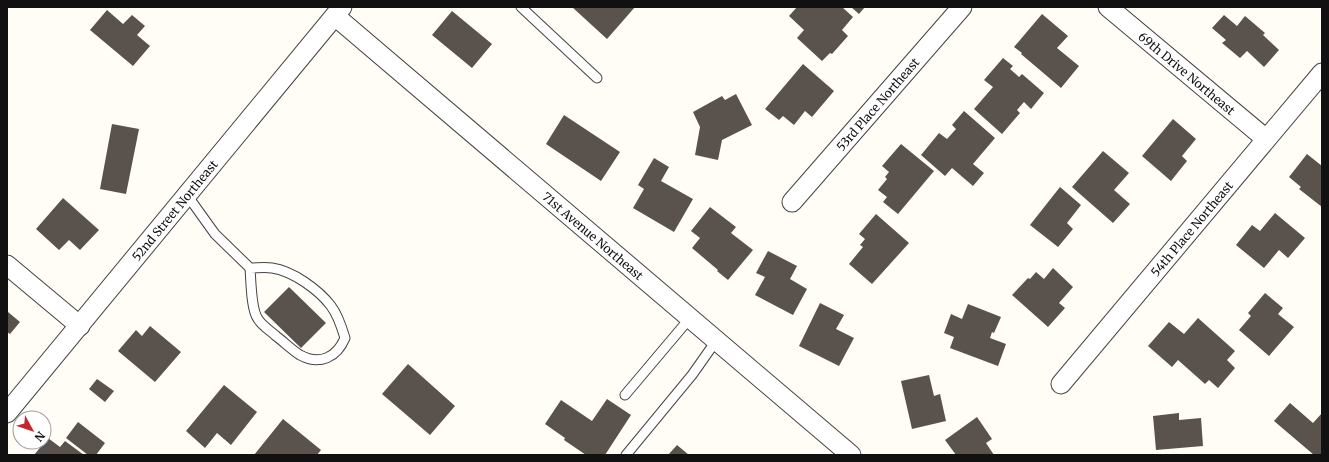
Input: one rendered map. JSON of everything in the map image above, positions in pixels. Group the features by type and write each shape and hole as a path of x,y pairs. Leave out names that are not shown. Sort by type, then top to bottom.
{"street":[{"name":"53rd Place Northeast","path":"792,202 962,7"},
{"name":"69th Drive Northeast","path":"1108,7 1266,139"},
{"name":"52nd Street Northeast","path":"7,413 339,11"},
{"name":"71st Avenue Northeast","path":"339,11 716,341 851,455"},
{"name":"54th Place Northeast","path":"1061,384 1322,73"},
{"path":"7,265 80,326"}],"lane":[{"path":"521,7 597,78"},
{"path":"187,195 216,234 250,268 252,298 257,319 302,356 317,359 330,357 341,348 345,338 341,325 332,307 313,288 291,274 272,268 250,268"},
{"path":"625,395 690,318"},
{"path":"626,455 692,375 716,341"}],"building":[{"path":"572,7 635,7 607,39"},
{"path":"797,7 842,7 853,17 842,30 848,36 832,54 830,53 822,61 797,38 804,30 789,16"},
{"path":"851,7 865,7 859,14"},
{"path":"107,10 123,24 132,15 145,26 137,35 150,46 133,66 90,30"},
{"path":"452,11 492,44 472,68 432,35"},
{"path":"1042,14 1068,36 1057,48 1079,66 1061,88 1014,47"},
{"path":"1224,15 1237,26 1245,16 1265,33 1263,35 1279,50 1264,67 1247,51 1240,58 1222,43 1226,40 1212,28"},
{"path":"1003,58 1013,66 1010,69 1019,77 1022,74 1044,93 1031,109 1024,102 1017,110 1020,113 1002,134 974,109 993,87 984,80"},
{"path":"803,64 834,91 812,117 805,111 794,125 783,116 779,120 765,109"},
{"path":"736,94 752,125 722,140 718,160 695,155 700,127 693,112 722,96 725,100"},
{"path":"964,111 995,138 973,164 984,173 973,186 952,168 945,176 921,155 939,133 947,139 956,129 952,125"},
{"path":"564,115 620,152 601,181 546,144"},
{"path":"1173,119 1196,139 1182,156 1187,161 1171,181 1142,156"},
{"path":"112,124 139,129 126,194 100,189"},
{"path":"901,144 934,171 898,214 883,202 887,197 878,190 887,179 885,177 889,172 882,166"},
{"path":"1103,151 1129,173 1114,190 1130,204 1113,223 1072,187"},
{"path":"1307,154 1322,166 1322,207 1299,189 1301,187 1289,177"},
{"path":"654,158 669,167 661,181 693,199 674,232 633,208 644,189 638,185"},
{"path":"1060,187 1081,205 1067,223 1073,229 1058,247 1030,225"},
{"path":"63,198 99,230 80,250 69,240 59,250 36,229"},
{"path":"710,207 736,227 731,233 753,250 728,280 692,248 700,238 691,231"},
{"path":"1275,213 1305,238 1288,258 1279,250 1264,268 1236,245 1252,225 1260,231"},
{"path":"876,214 909,243 872,284 849,264 863,247 860,245 865,239 859,234"},
{"path":"768,251 797,266 790,279 807,289 793,315 755,295 765,277 756,273"},
{"path":"1053,268 1073,287 1059,303 1065,308 1048,327 1012,295 1028,278 1030,279 1036,272 1044,279"},
{"path":"289,287 326,323 301,348 264,312"},
{"path":"1265,293 1283,308 1278,314 1294,327 1269,356 1239,330 1251,316 1248,313"},
{"path":"820,303 844,315 836,329 854,338 839,366 799,346"},
{"path":"968,304 1001,317 994,333 992,332 990,338 1006,344 998,366 950,348 954,337 944,333 951,314 962,319"},
{"path":"8,312 20,322 10,334 7,332"},
{"path":"1198,318 1235,351 1227,360 1235,368 1218,388 1209,380 1205,384 1178,360 1172,367 1148,346 1169,322 1184,334"},
{"path":"150,326 181,352 155,382 118,351 136,330 142,336"},
{"path":"408,364 455,406 430,435 382,394"},
{"path":"929,375 934,396 940,394 946,421 912,429 901,381"},
{"path":"97,379 114,391 105,402 89,389"},
{"path":"224,385 257,412 231,445 217,433 205,448 186,431"},
{"path":"607,399 631,415 605,455 586,455 564,440 565,438 545,424 561,400 592,421"},
{"path":"1290,403 1313,423 1322,413 1322,455 1314,455 1274,421"},
{"path":"1179,413 1179,420 1201,418 1203,446 1156,450 1153,416"},
{"path":"977,417 992,439 986,443 994,455 956,455 945,440"},
{"path":"283,419 321,450 317,455 254,455"},
{"path":"78,422 105,443 96,455 88,455 66,438"},
{"path":"52,441 60,447 65,441 84,455 34,455 38,450 52,450"},
{"path":"677,445 689,455 668,455"}]}
